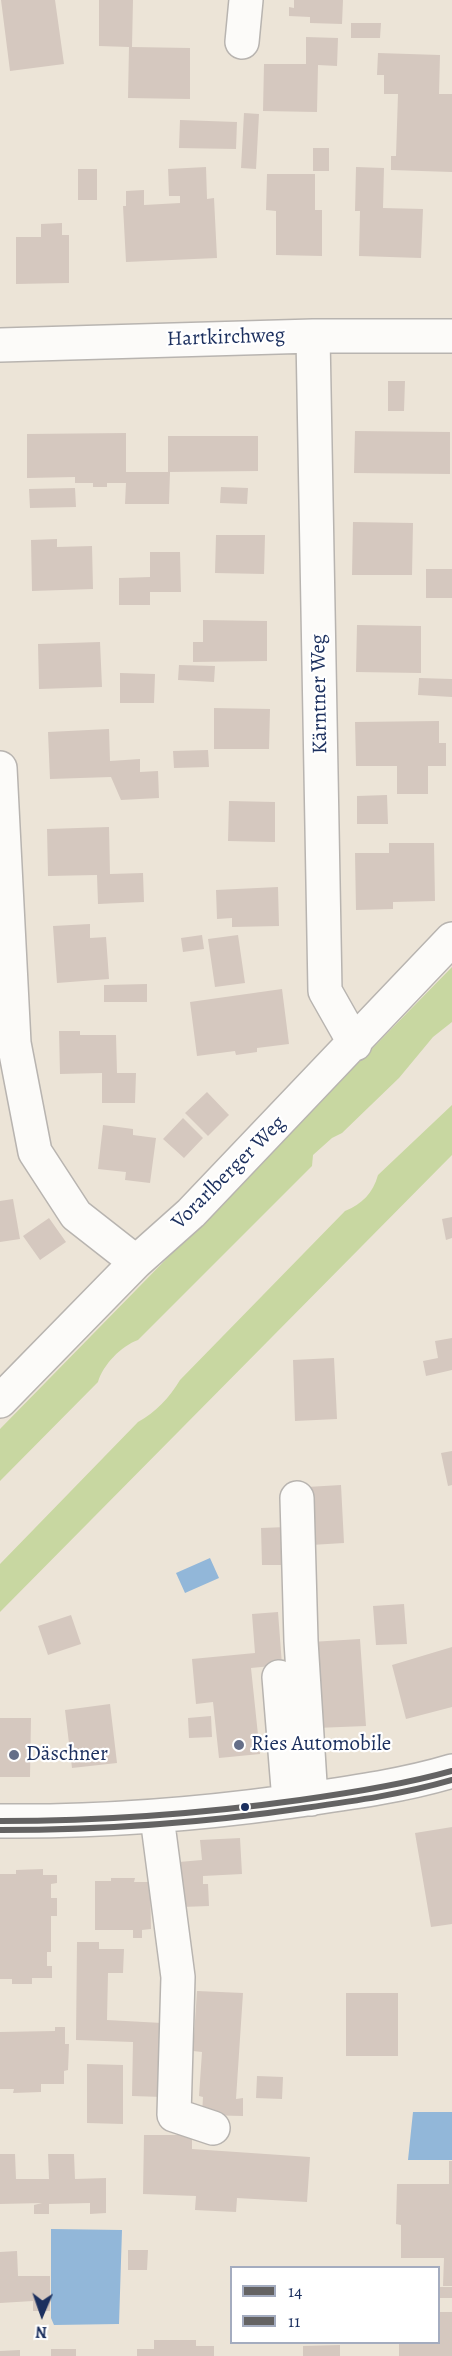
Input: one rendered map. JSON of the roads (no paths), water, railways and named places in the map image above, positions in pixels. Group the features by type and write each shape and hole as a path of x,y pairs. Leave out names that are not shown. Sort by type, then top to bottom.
{"street":[{"path":"242,42 246,0"},
{"name":"Hartkirchweg","path":"0,345 313,336 452,336"},
{"name":"Kärntner Weg","path":"313,336 325,991 354,1044"},
{"path":"0,768 14,1043 36,1152 76,1215 136,1262"},
{"name":"Vorarlberger Weg","path":"0,1401 136,1262 191,1214 452,939"},
{"path":"297,1498 301,1641 300,1800"},
{"path":"279,1677 300,1800"},
{"path":"0,1821 61,1822 157,1817 300,1800 452,1772"},
{"path":"157,1817 178,1977 174,2115 213,2128"}],"water":[{"path":"210,1558 219,1578 185,1593 176,1573"},
{"path":"413,2112 452,2112 452,2160 408,2160"},
{"path":"51,2229 122,2230 119,2324 54,2325 51,2318"}],"place":[{"name":"Ries Automobile","path":"239,1745"},
{"name":"Däschner","path":"14,1755"}]}
